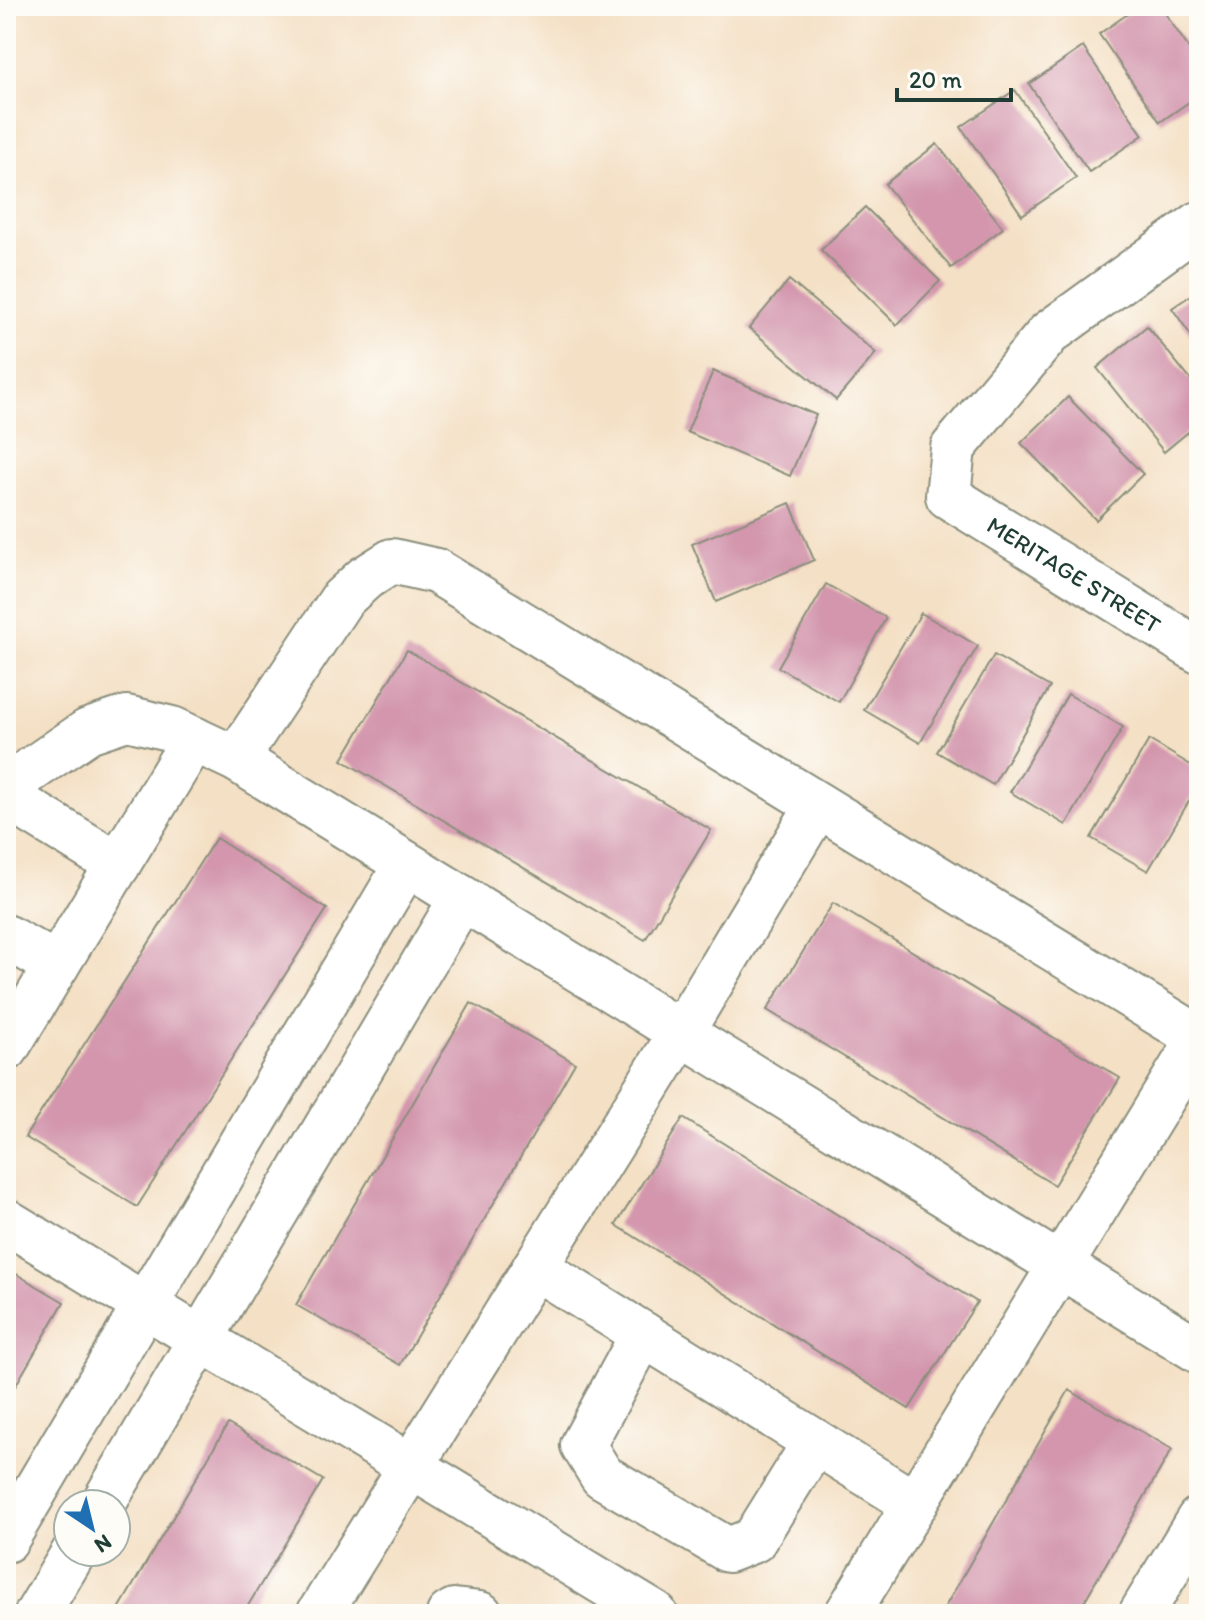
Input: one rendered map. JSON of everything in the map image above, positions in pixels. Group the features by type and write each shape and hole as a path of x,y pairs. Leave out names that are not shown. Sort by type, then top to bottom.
{"street":[{"name":"MERITAGE STREET","path":"1199,224 1049,333 953,448 948,496 1199,651"},
{"path":"236,759 342,599 365,578 392,561 436,571 1199,1038 847,1614"},
{"path":"6,787 88,731 127,718 172,729 194,739 236,759 1199,1351"},
{"path":"6,1049 194,739"},
{"path":"6,796 118,865"},
{"path":"319,1614 681,1033 818,805"},
{"path":"6,1540 406,865"},
{"path":"113,1488 462,898"},
{"path":"6,937 57,965"},
{"path":"6,1221 655,1614"},
{"path":"535,1267 915,1504"},
{"path":"643,1334 583,1445 602,1476 728,1550 754,1540 815,1442"},
{"path":"1141,1614 1199,1519"},
{"path":"37,1614 64,1568"},
{"path":"449,1614 454,1611 480,1614"}],"building":[{"path":"1139,6 1160,6 1199,63 1199,95 1160,122 1099,34"},
{"path":"1083,47 1143,135 1089,172 1029,84"},
{"path":"1015,90 1076,178 1022,215 961,127"},
{"path":"937,144 1003,228 951,268 885,184"},
{"path":"865,207 940,281 897,325 821,250"},
{"path":"789,280 876,353 836,400 749,328"},
{"path":"1199,290 1199,347 1172,308"},
{"path":"1147,326 1199,390 1199,423 1164,452 1097,368"},
{"path":"713,371 816,415 790,476 687,432"},
{"path":"1068,397 1143,474 1096,520 1021,443"},
{"path":"790,503 814,560 716,602 692,544"},
{"path":"826,584 886,618 839,702 778,667"},
{"path":"921,613 978,646 920,743 864,710"},
{"path":"407,650 711,830 645,940 342,760"},
{"path":"994,655 1050,687 993,785 937,752"},
{"path":"1068,694 1123,727 1066,825 1010,792"},
{"path":"1149,740 1199,770 1199,784 1148,871 1091,838"},
{"path":"216,838 327,909 137,1207 25,1137"},
{"path":"833,903 1120,1078 1054,1185 767,1010"},
{"path":"471,1003 575,1063 400,1365 296,1305"},
{"path":"683,1118 977,1302 909,1409 616,1225"},
{"path":"6,1268 64,1302 6,1402"},
{"path":"1069,1390 1172,1449 1077,1614 941,1614"},
{"path":"228,1424 323,1480 243,1614 116,1614"}]}
